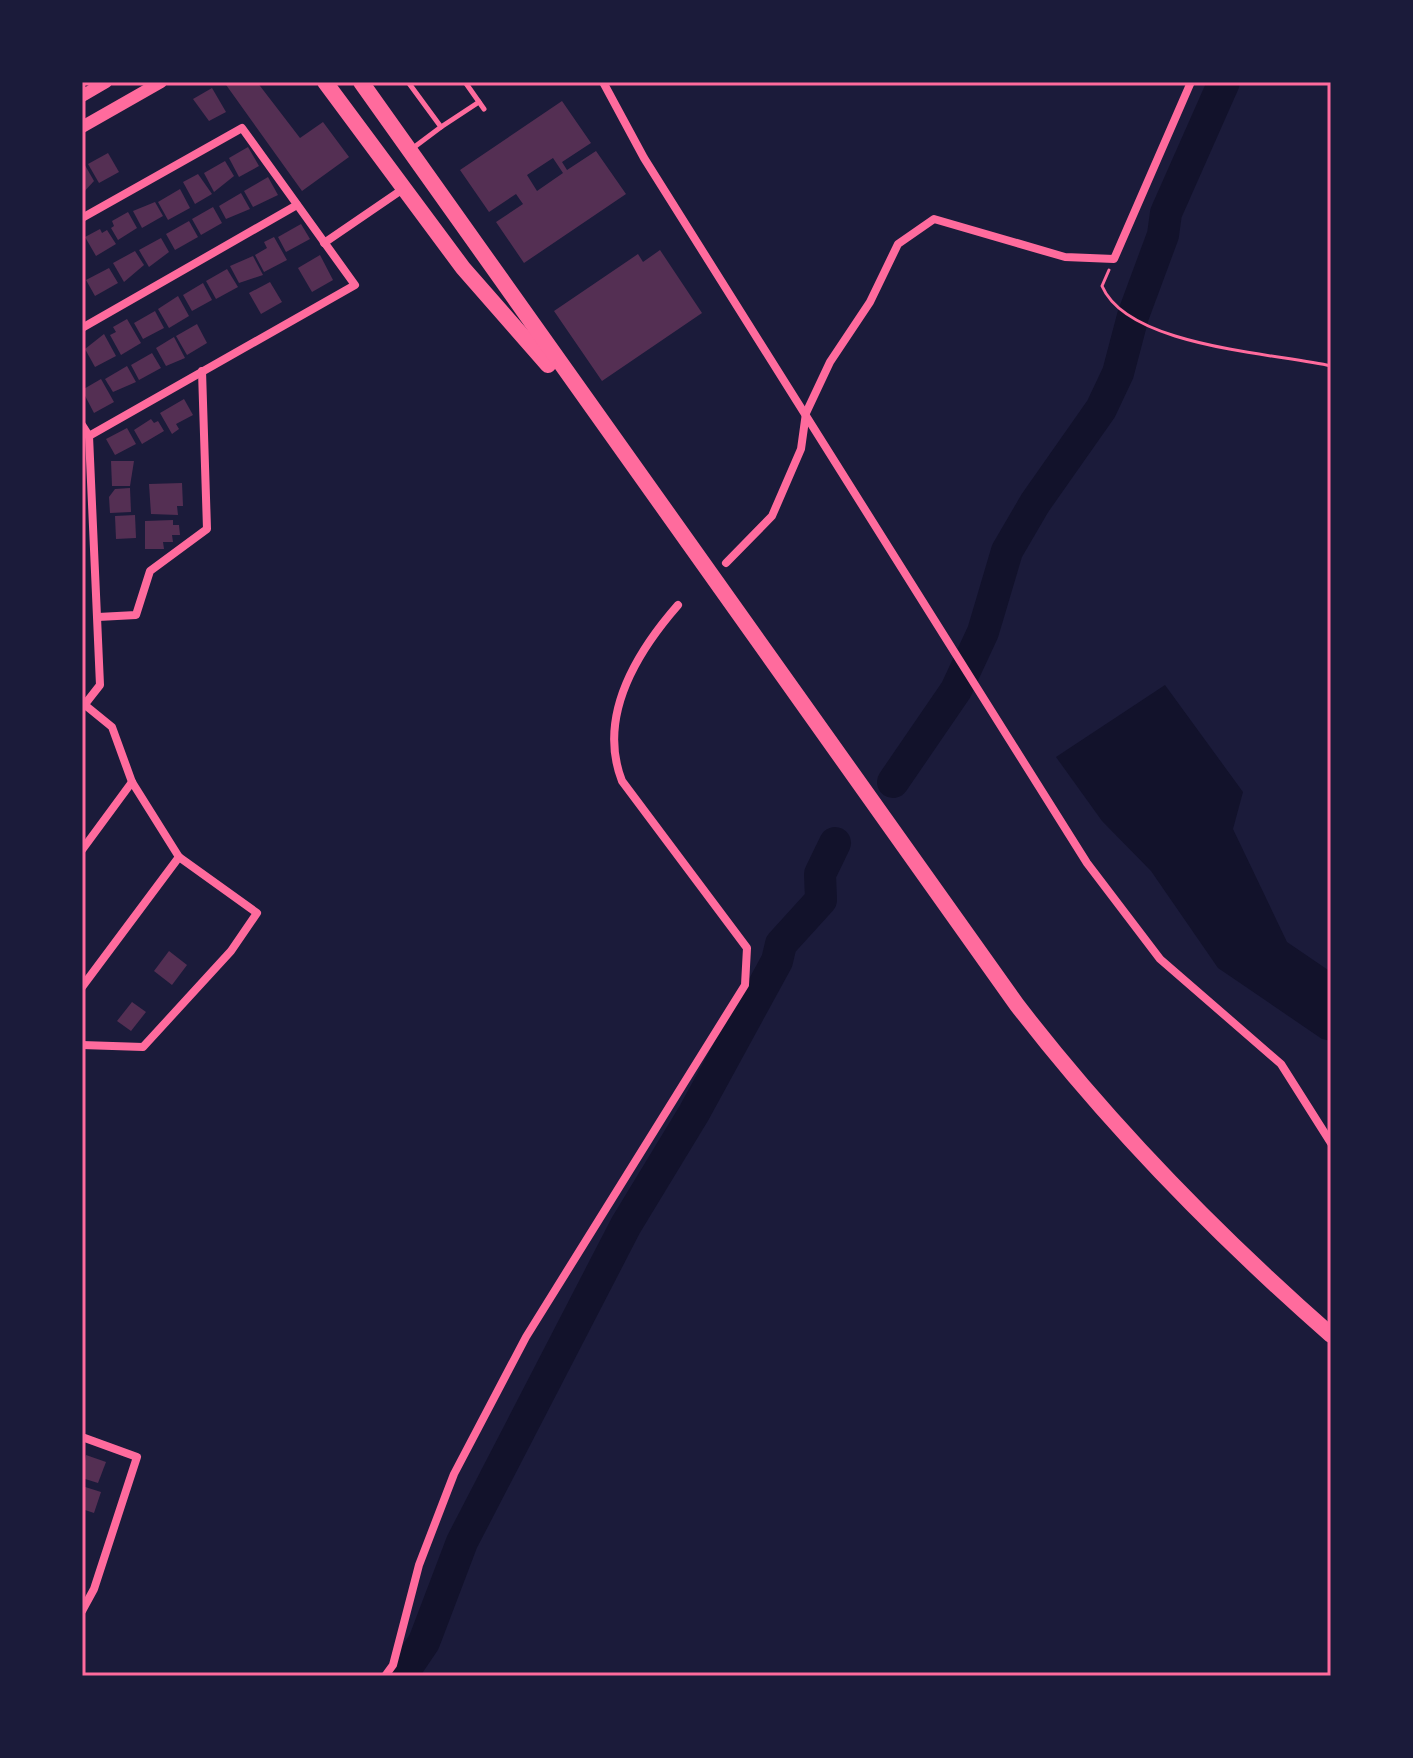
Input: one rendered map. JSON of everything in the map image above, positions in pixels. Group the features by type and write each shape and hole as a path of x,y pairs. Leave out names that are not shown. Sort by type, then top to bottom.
{"main road":[{"path":"325,82 463,268 605,429"},
{"path":"361,82 605,429 1044,1040 1130,1144 1239,1254 1331,1335"}],"street":[{"path":"82,96 106,82"},
{"path":"82,127 161,82"},
{"path":"603,82 644,158 1087,863 1160,959 1281,1064 1331,1143"},
{"path":"726,563 772,516 801,449 806,413 830,362 859,322 898,244 934,219 1065,257 1114,259 1191,82"},
{"path":"82,218 242,128 355,285 89,436"},
{"path":"324,243 403,189"},
{"path":"82,328 297,205"},
{"path":"98,617 136,615 150,571 207,529 202,371"},
{"path":"82,425 89,436 100,685 83,707 112,727 132,782 179,857 257,913 231,951 143,1047 82,1045"},
{"path":"385,1676 393,1665 419,1565 454,1474 526,1337 745,985 747,948 622,781 614,761 611,738 615,710 646,651 678,605"},
{"path":"82,850 132,782"},
{"path":"82,987 179,857"},
{"path":"82,1437 137,1457 94,1589 82,1611"}],"lane":[{"path":"408,82 441,127"},
{"path":"465,82 484,109"},
{"path":"409,151 479,102"}],"path":[{"path":"1114,259 1102,286 1106,293 1122,309 1179,340 1331,366"}],"shaded area":[{"path":"1165,685 1243,792 1233,829 1287,942 1331,972 1331,1041 1322,1039 1218,968 1151,871 1102,821 1056,757"}],"building":[{"path":"224,82 257,82 300,138 323,122 349,157 302,191"},
{"path":"212,88 226,112 209,121 193,99"},
{"path":"562,101 591,143 562,162 567,170 596,151 626,194 524,263 496,222 523,204 516,194 489,212 460,170","holes":["553,158 563,173 537,191 527,175"]},
{"path":"248,147 259,166 239,177 229,158"},
{"path":"108,153 119,172 99,183 88,164"},
{"path":"82,160 94,181 82,194"},
{"path":"225,161 234,176 214,192 204,173"},
{"path":"198,174 212,194 195,204 183,182"},
{"path":"268,177 278,195 253,207 244,191"},
{"path":"180,189 190,208 168,220 158,202"},
{"path":"241,193 250,209 226,219 219,206"},
{"path":"155,202 163,216 142,228 133,211"},
{"path":"213,207 222,223 201,235 192,219"},
{"path":"128,212 137,228 118,240 111,228 114,226 112,221"},
{"path":"189,221 198,237 175,250 166,234"},
{"path":"301,224 310,239 286,252 278,237"},
{"path":"100,229 102,233 107,230 116,244 96,256 85,237"},
{"path":"274,237 287,260 264,272 255,255 267,248 264,242"},
{"path":"161,238 169,252 149,267 139,250"},
{"path":"660,250 702,313 602,381 554,311 638,254 643,262"},
{"path":"135,251 144,265 124,282 113,263"},
{"path":"320,255 333,280 312,292 298,268"},
{"path":"253,256 263,275 239,283 230,266"},
{"path":"109,268 118,283 95,296 86,280"},
{"path":"227,269 238,287 216,299 206,281"},
{"path":"270,282 282,302 261,314 249,293"},
{"path":"203,283 212,300 192,311 183,295"},
{"path":"178,296 189,316 169,328 158,309"},
{"path":"155,311 164,328 143,339 134,323"},
{"path":"127,319 141,343 121,355 110,335 116,332 113,327"},
{"path":"197,324 207,343 187,355 176,336"},
{"path":"104,334 116,356 95,367 85,349"},
{"path":"174,337 185,358 166,366 156,348"},
{"path":"152,353 161,368 139,380 131,365"},
{"path":"127,366 136,382 113,392 105,379"},
{"path":"101,379 114,402 94,413 82,390"},
{"path":"184,399 193,415 176,424 179,429 172,434 160,413"},
{"path":"151,419 154,423 158,421 164,431 142,444 134,430"},
{"path":"127,428 136,444 115,455 106,439"},
{"path":"111,461 134,461 130,486 112,486"},
{"path":"182,483 183,506 177,506 178,515 151,514 149,484"},
{"path":"130,488 131,512 110,513 109,497 115,489"},
{"path":"135,515 136,538 116,539 115,516"},
{"path":"173,520 173,525 179,525 180,535 172,535 173,542 163,542 164,549 145,549 145,521"},
{"path":"169,951 187,965 172,985 154,971"},
{"path":"132,1002 146,1012 131,1031 117,1021"},
{"path":"86,1455 106,1462 98,1483 82,1478"},
{"path":"82,1486 101,1492 94,1513 82,1509"}],"waterway":[{"path":"893,782 956,690 983,632 1007,551 1035,503 1101,409 1118,373 1133,316 1163,235 1166,213 1224,82"},
{"path":"401,1676 424,1642 462,1542 626,1225 694,1113 777,961 781,944 821,900 820,874 835,843"}]}
